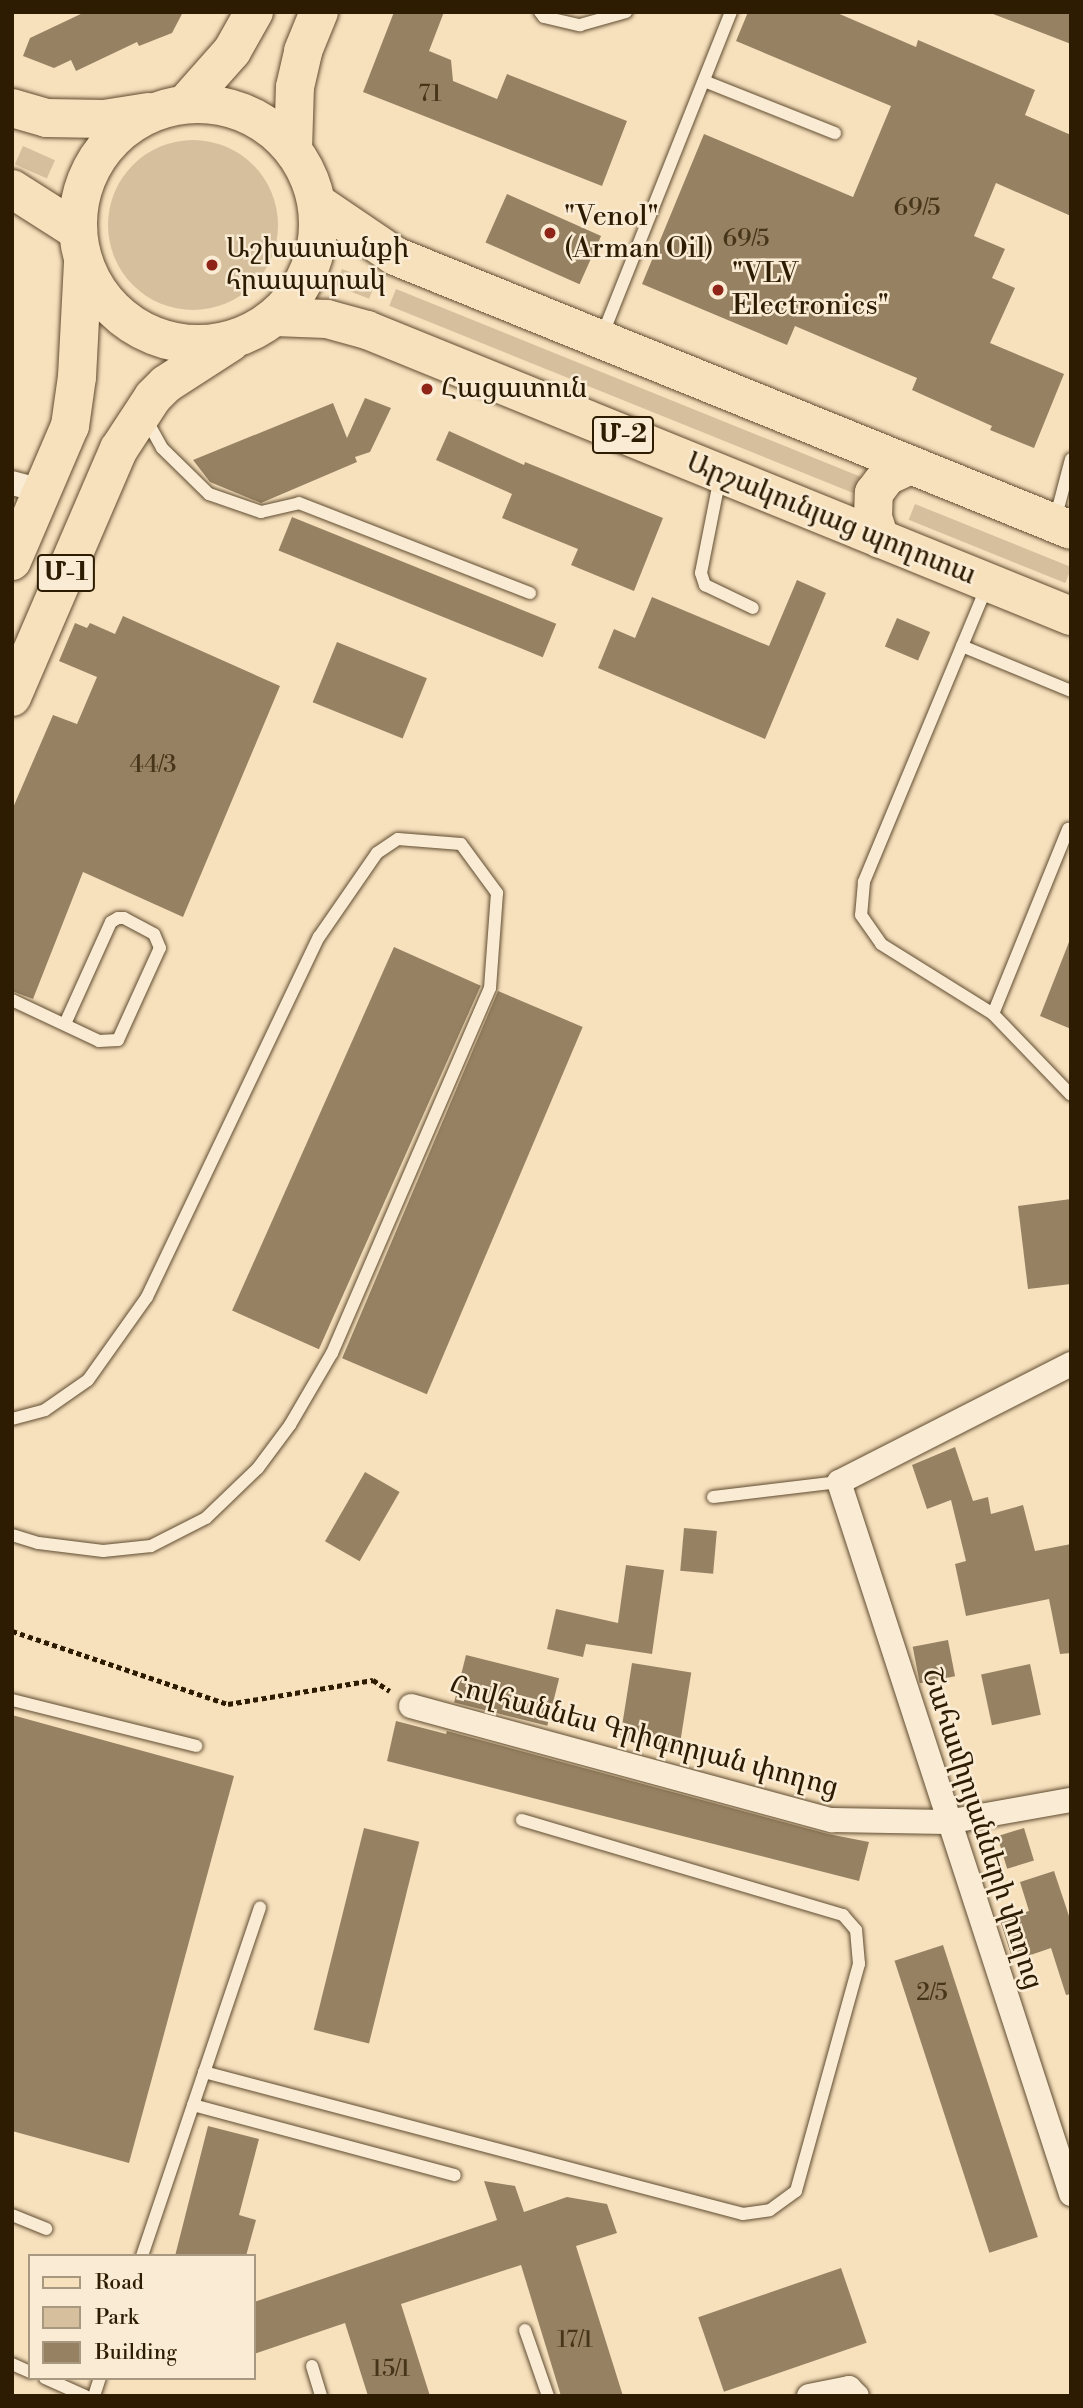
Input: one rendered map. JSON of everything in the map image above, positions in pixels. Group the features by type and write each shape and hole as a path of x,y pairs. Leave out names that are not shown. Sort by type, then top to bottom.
{"main road":[{"path":"12,108 47,118 104,119 171,107 216,104 245,113 271,128 293,149 308,175 317,203 318,235 312,266 297,294 275,317 236,339 198,345 160,338 127,321 99,293 80,245 80,200 90,171 106,145 129,125 171,107 232,51 254,12"},
{"path":"293,149 295,87 303,51 319,12"},
{"path":"12,190 80,245"},
{"path":"317,203 395,256 1062,527"},
{"name":"Մ-1","path":"12,561 27,487 70,426 77,377 80,245"},
{"name":"Արշակունյաց պողոտա","path":"275,317 327,319 367,330 1071,616"},
{"name":"Մ-1","path":"12,697 119,449 166,384 236,339"},
{"path":"880,539 873,517 874,493 887,476 911,465"}],"street":[{"path":"839,1482 1071,1364"},
{"name":"Շահամիրյանների փողոց","path":"839,1482 947,1822 1071,2194"},
{"name":"Հովհաննես Գրիգորյան փողոց","path":"411,1706 832,1820 947,1822 1071,1800"},
{"path":"809,2396 849,2388 857,2396"}],"lane":[{"path":"540,12 544,17 580,25 626,12"},
{"path":"601,340 731,12"},
{"path":"704,81 835,133"},
{"path":"143,414 162,448 209,494 261,512 299,503 530,593"},
{"path":"1062,527 1071,459"},
{"path":"721,474 701,573 705,585 753,608"},
{"path":"988,583 864,882 861,915 881,944 993,1014 1071,1095"},
{"path":"962,646 1071,691"},
{"path":"993,1014 1068,829"},
{"path":"12,1419 45,1410 88,1380 147,1297 319,937 377,853 398,839 461,844 497,893 490,988 332,1353 290,1425 258,1468 206,1518 151,1546 103,1551 38,1543 12,1535"},
{"path":"12,1000 99,1041 118,1040 160,948 154,934 124,919 118,918 111,922 65,1024"},
{"path":"713,1497 839,1482"},
{"path":"12,1700 196,1745"},
{"path":"204,2072 743,2214 770,2210 796,2191 859,1964 856,1930 843,1915 522,1820"},
{"path":"143,2254 260,1908"},
{"path":"193,2105 456,2175"},
{"path":"12,2215 46,2229"},
{"path":"525,2330 548,2396"},
{"path":"12,2364 28,2371"},
{"path":"312,2366 321,2396"},
{"path":"49,2380 85,2396"}],"path":[{"path":"12,1631 228,1704 373,1680 411,1706"}],"green space":[{"path":"193,140 226,146 253,165 272,192 278,225 272,258 253,285 226,304 193,310 160,304 133,285 114,258 108,225 114,192 133,165 160,146"},
{"path":"23,146 55,160 47,179 15,164"},
{"path":"342,269 376,282 369,299 336,286"},
{"path":"396,289 861,477 854,493 389,306"},
{"path":"915,504 1071,567 1065,583 909,520"}],"building":[{"path":"85,12 183,12 172,33 139,46 137,42 76,71 71,60 54,68 23,56 30,38"},
{"path":"394,12 444,12 429,51 451,60 453,81 497,99 507,74 627,121 602,186 363,92"},
{"path":"748,12 835,12 916,47 918,40 1035,90 1025,115 1071,135 1071,216 996,183 974,236 1005,249 992,278 1015,288 990,343 1064,374 1034,448 990,430 992,426 912,390 917,378 795,326 787,345 642,284 704,134 853,197 891,106 736,41"},
{"path":"1071,12 1071,44 993,14"},
{"path":"507,194 601,236 580,284 485,242"},
{"path":"365,398 391,408 370,452 355,457 357,462 261,503 210,482 193,460 333,403 347,438"},
{"path":"449,431 524,465 525,462 663,518 634,591 571,565 578,549 502,518 512,494 436,460"},
{"path":"292,517 556,624 543,657 279,550"},
{"path":"797,580 826,593 765,739 598,668 614,629 635,638 652,597 769,646"},
{"path":"123,616 280,686 183,917 83,872 33,999 12,991 12,810 53,715 77,724 97,677 59,661 75,623 87,628 90,623 115,634"},
{"path":"897,618 930,632 918,661 885,647"},
{"path":"337,642 427,678 403,739 313,702"},
{"path":"1071,942 1071,1029 1040,1016"},
{"path":"394,947 481,986 319,1349 232,1311"},
{"path":"498,991 583,1027 427,1394 342,1358"},
{"path":"1071,1199 1071,1284 1028,1289 1018,1206"},
{"path":"955,1447 973,1501 988,1497 991,1514 1023,1505 1035,1551 1071,1544 1071,1653 1060,1654 1049,1599 966,1616 955,1564 966,1561 951,1500 927,1509 912,1465"},
{"path":"365,1472 400,1492 360,1561 325,1541"},
{"path":"684,1528 717,1531 713,1574 680,1571"},
{"path":"626,1565 664,1570 652,1654 586,1644 583,1657 547,1649 556,1609 618,1623"},
{"path":"948,1640 955,1676 920,1683 913,1647"},
{"path":"466,1655 559,1678 547,1726 454,1703"},
{"path":"632,1663 691,1672 679,1748 620,1739"},
{"path":"1030,1664 1041,1715 992,1725 981,1674"},
{"path":"12,1715 234,1776 129,2163 12,2131"},
{"path":"396,1721 446,1734 447,1731 828,1834 869,1842 859,1881 387,1761"},
{"path":"364,1828 419,1842 369,2044 314,2030"},
{"path":"1024,1828 1034,1861 1007,1869 997,1836"},
{"path":"1054,1871 1071,1922 1071,1994 1066,1995 1051,1948 1013,1961 1000,1920 1029,1911 1020,1882"},
{"path":"943,1945 1038,2237 989,2253 894,1961"},
{"path":"208,2126 259,2139 239,2215 256,2220 247,2254 176,2254"},
{"path":"484,2181 515,2186 524,2212 567,2197 607,2204 617,2233 576,2246 623,2396 561,2396 521,2265 401,2304 430,2396 368,2396 345,2323 256,2353 256,2301 497,2220"},
{"path":"841,2268 867,2343 724,2392 698,2317"}],"place":[{"name":"\"Venol\" (Arman Oil)","path":"550,233"},
{"name":"Աշխատանքի հրապարակ","path":"212,265"},
{"name":"\"VLV Electronics\"","path":"718,290"},
{"name":"Հացատուն","path":"427,389"}]}
